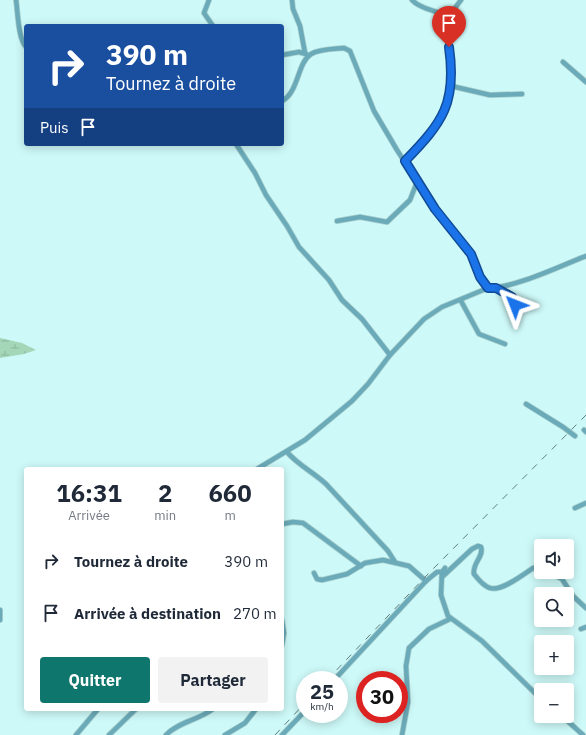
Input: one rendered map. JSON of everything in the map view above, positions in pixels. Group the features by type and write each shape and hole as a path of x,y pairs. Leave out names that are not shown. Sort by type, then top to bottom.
{"street":[{"path":"16,0 21,40 24,44"},
{"path":"209,0 204,13 212,24"},
{"path":"284,100 287,98 293,88 307,54 300,26 293,9 292,0"},
{"path":"405,161 428,138 446,108 451,86 451,67 445,17 441,13 427,11 412,0"},
{"path":"445,17 452,12 462,0"},
{"path":"284,55 307,54 344,48 350,51 374,111 417,182 471,254 480,277 488,288"},
{"path":"563,62 586,82"},
{"path":"451,86 490,95 522,94"},
{"path":"238,146 248,160 266,195 300,247 329,280 342,300 367,324 390,355"},
{"path":"337,221 360,217 386,222 406,205 413,195 417,182"},
{"path":"413,195 424,192"},
{"path":"261,467 305,440 352,401 368,384 390,355 424,319 442,307 488,288 496,288 585,258"},
{"path":"496,288 512,297 518,310"},
{"path":"461,300 479,334 505,344"},
{"path":"526,404 575,436"},
{"path":"287,452 295,462 317,476 326,484 388,551 395,562"},
{"path":"575,508 586,503"},
{"path":"284,524 293,522 303,523 360,566"},
{"path":"342,671 426,581 437,572 443,572 472,549 478,546 481,547 482,553 474,566 474,574 488,588 495,589 511,582 534,568"},
{"path":"314,573 317,579 322,580 347,574 360,566 383,560 413,568 426,581"},
{"path":"443,572 442,600 446,613 450,619 482,641 534,691"},
{"path":"562,579 573,596 586,608"},
{"path":"0,610 0,620"},
{"path":"402,735 408,702 406,666 409,648 429,629 450,619"},
{"path":"581,629 586,627"},
{"path":"76,735 96,711"},
{"path":"109,735 134,711"},
{"path":"166,735 177,727 206,715 211,711"},
{"path":"225,735 245,723 254,711"},
{"path":"282,735 296,720"},
{"path":"570,723 583,735"}],"green space":[{"path":"0,338 22,343 36,350 24,354 0,358"}],"railway":[{"path":"336,671 428,574 586,415"},
{"path":"275,735 296,713"}],"route":[{"path":"449,47 452,73 451,86 446,108 428,138 405,161 435,209 471,254 477,266 480,277 488,288 496,288 512,297 515,305"}]}
